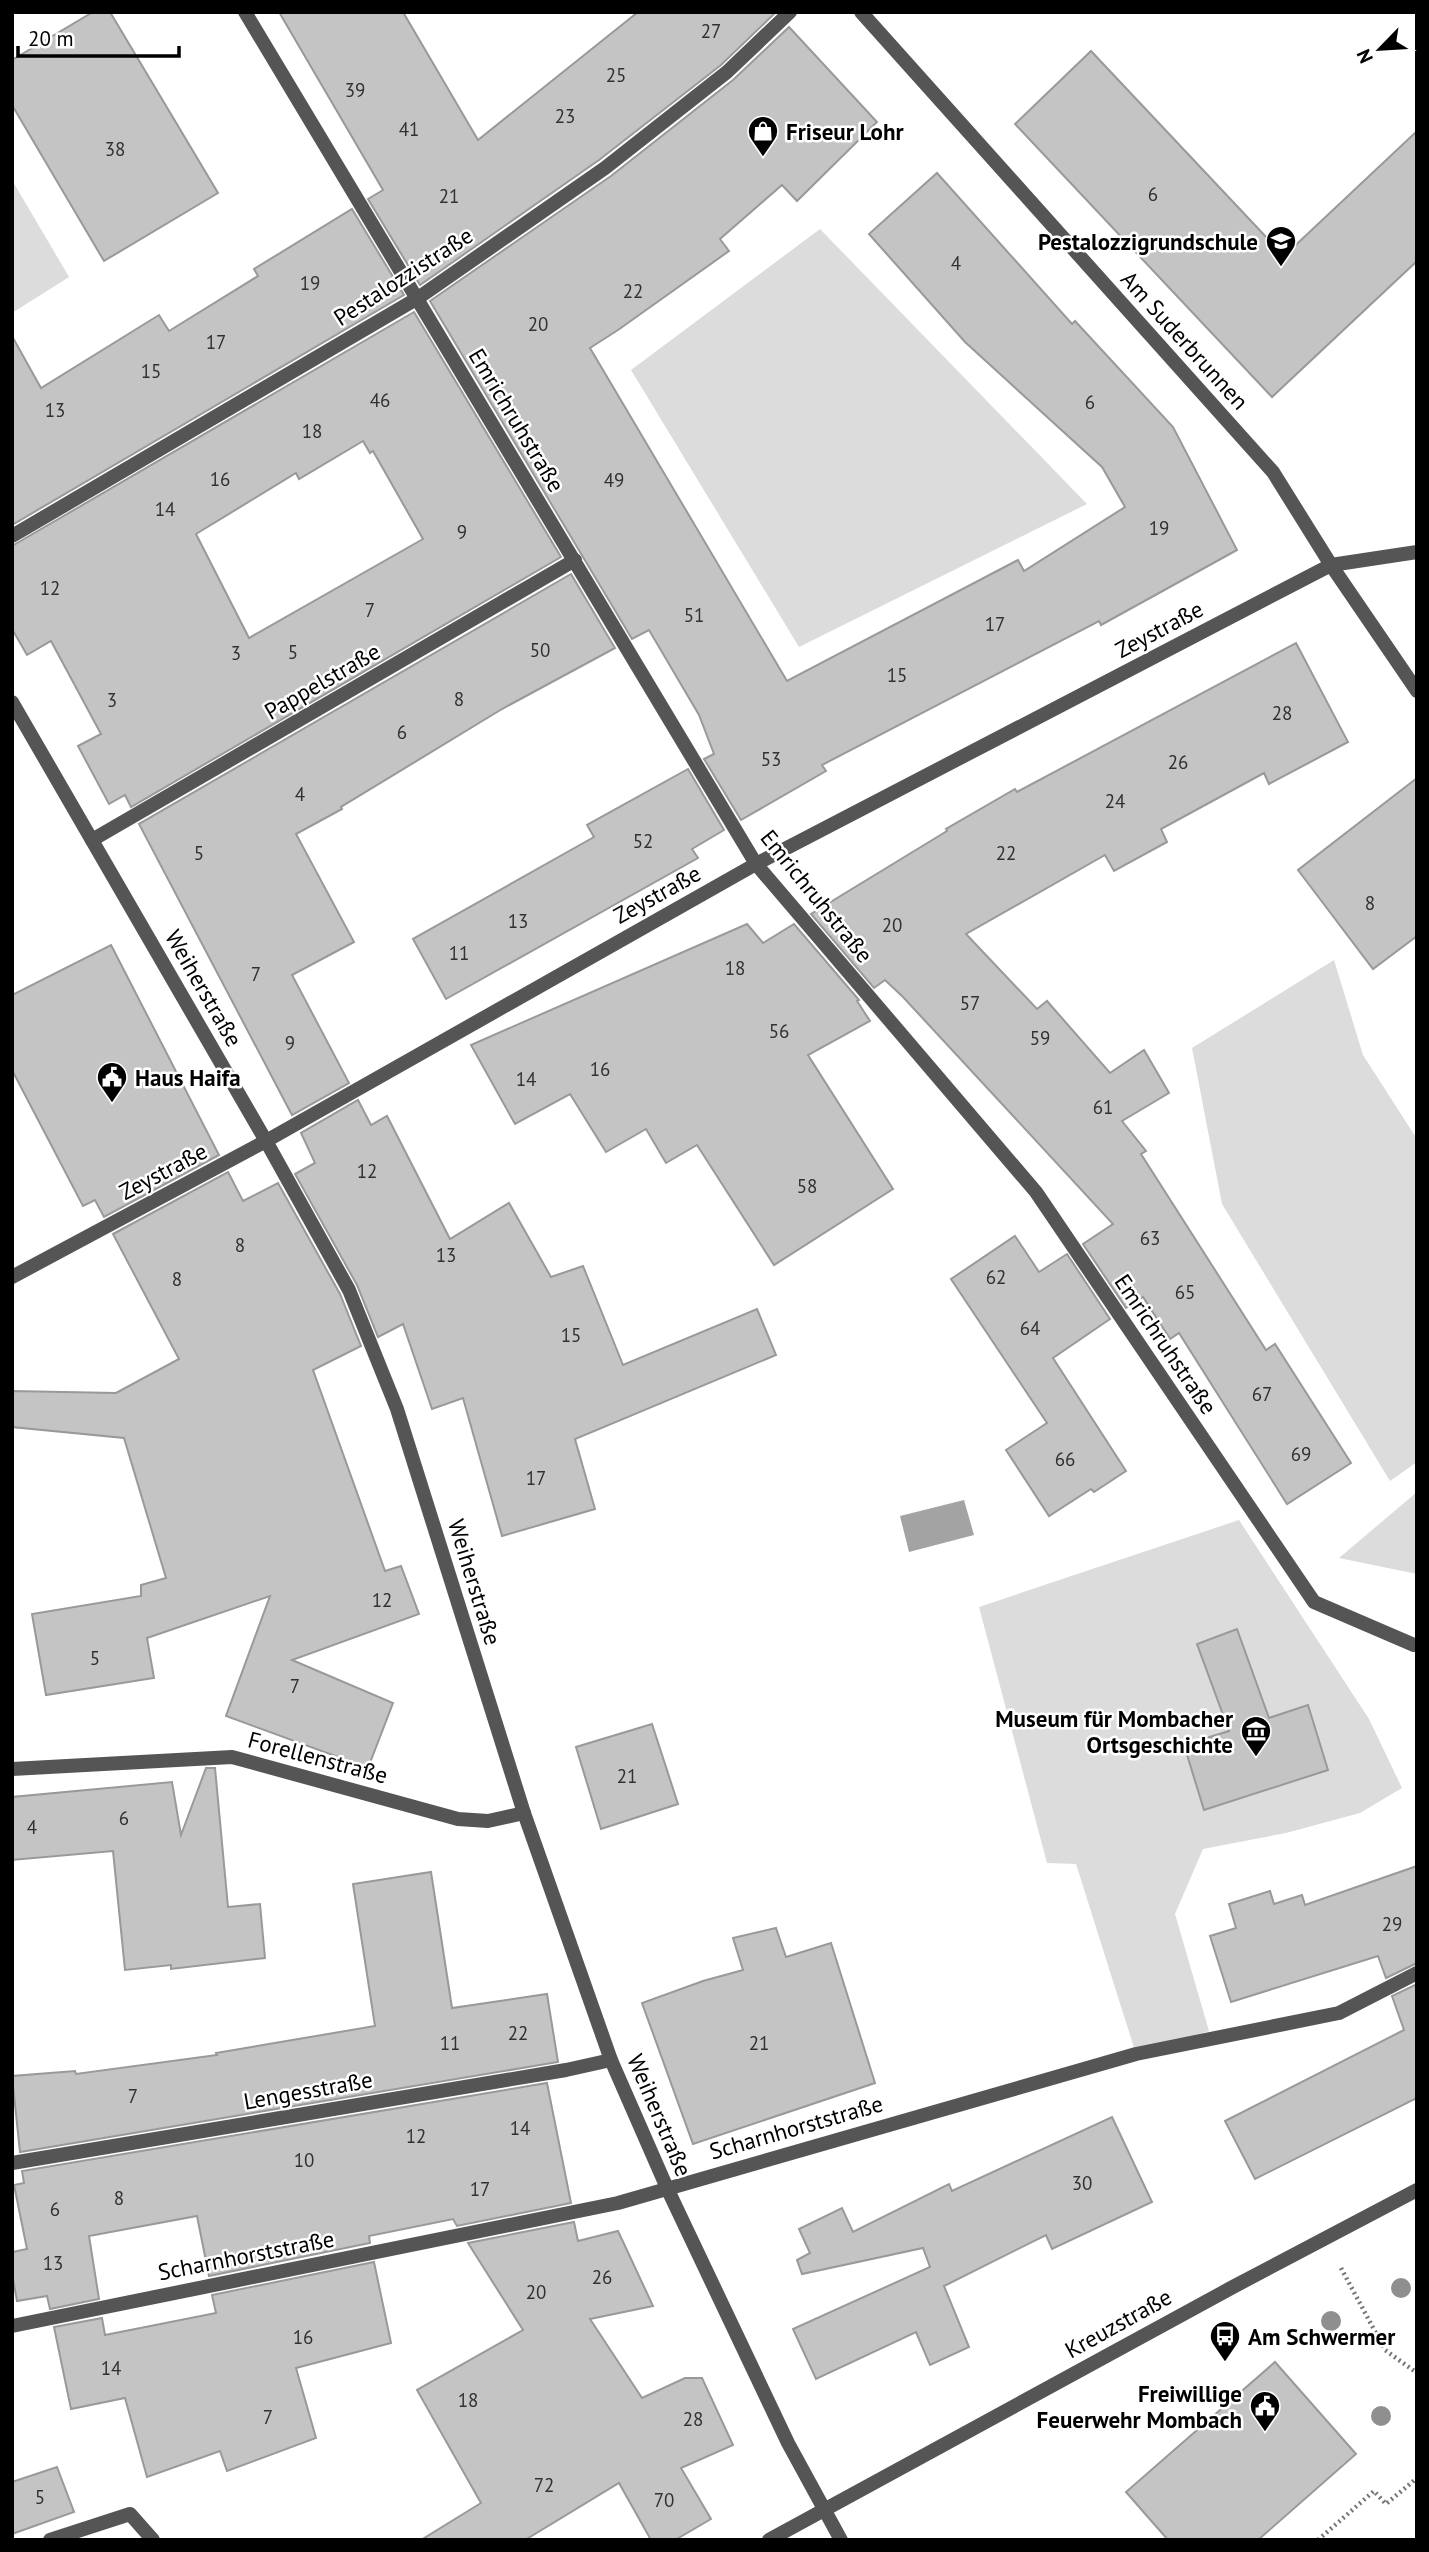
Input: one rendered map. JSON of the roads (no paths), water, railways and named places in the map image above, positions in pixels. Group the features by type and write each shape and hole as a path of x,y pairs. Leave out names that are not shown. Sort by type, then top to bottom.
{"street":[{"name":"Emrichruhstraße","path":"245,12 756,864 1036,1192 1314,1602 1414,1645"},
{"name":"Pestalozzistraße","path":"12,536 418,298 605,168 727,72 790,12"},
{"name":"Am Suderbrunnen","path":"861,12 1273,472 1331,565 1417,691"},
{"name":"Zeystraße","path":"12,1277 267,1141 756,864 1331,565 1417,552"},
{"name":"Pappelstraße","path":"92,840 575,561"},
{"name":"Weiherstraße","path":"12,702 267,1141 349,1290 397,1409 524,1813 611,2060 667,2189 788,2442 841,2540"},
{"name":"Forellenstraße","path":"12,1769 232,1757 458,1819 488,1821 524,1813"},
{"name":"Scharnhorststraße","path":"12,2326 618,2203 1136,2054 1339,2013 1417,1973"},
{"name":"Lengesstraße","path":"12,2163 566,2070 611,2060"},
{"name":"Kreuzstraße","path":"769,2540 1231,2288 1417,2190"},
{"path":"50,2540 130,2514 153,2540"}],"place":[{"name":"Friseur Lohr","path":"763,158"},
{"name":"Pestalozzigrundschule","path":"1281,268"},
{"name":"Haus Haifa","path":"112,1104"},
{"name":"Museum für Mombacher Ortsgeschichte","path":"1256,1758"},
{"name":"Am Schwermer","path":"1225,2363"},
{"name":"Freiwillige Feuerwehr Mombach","path":"1265,2433"}]}
